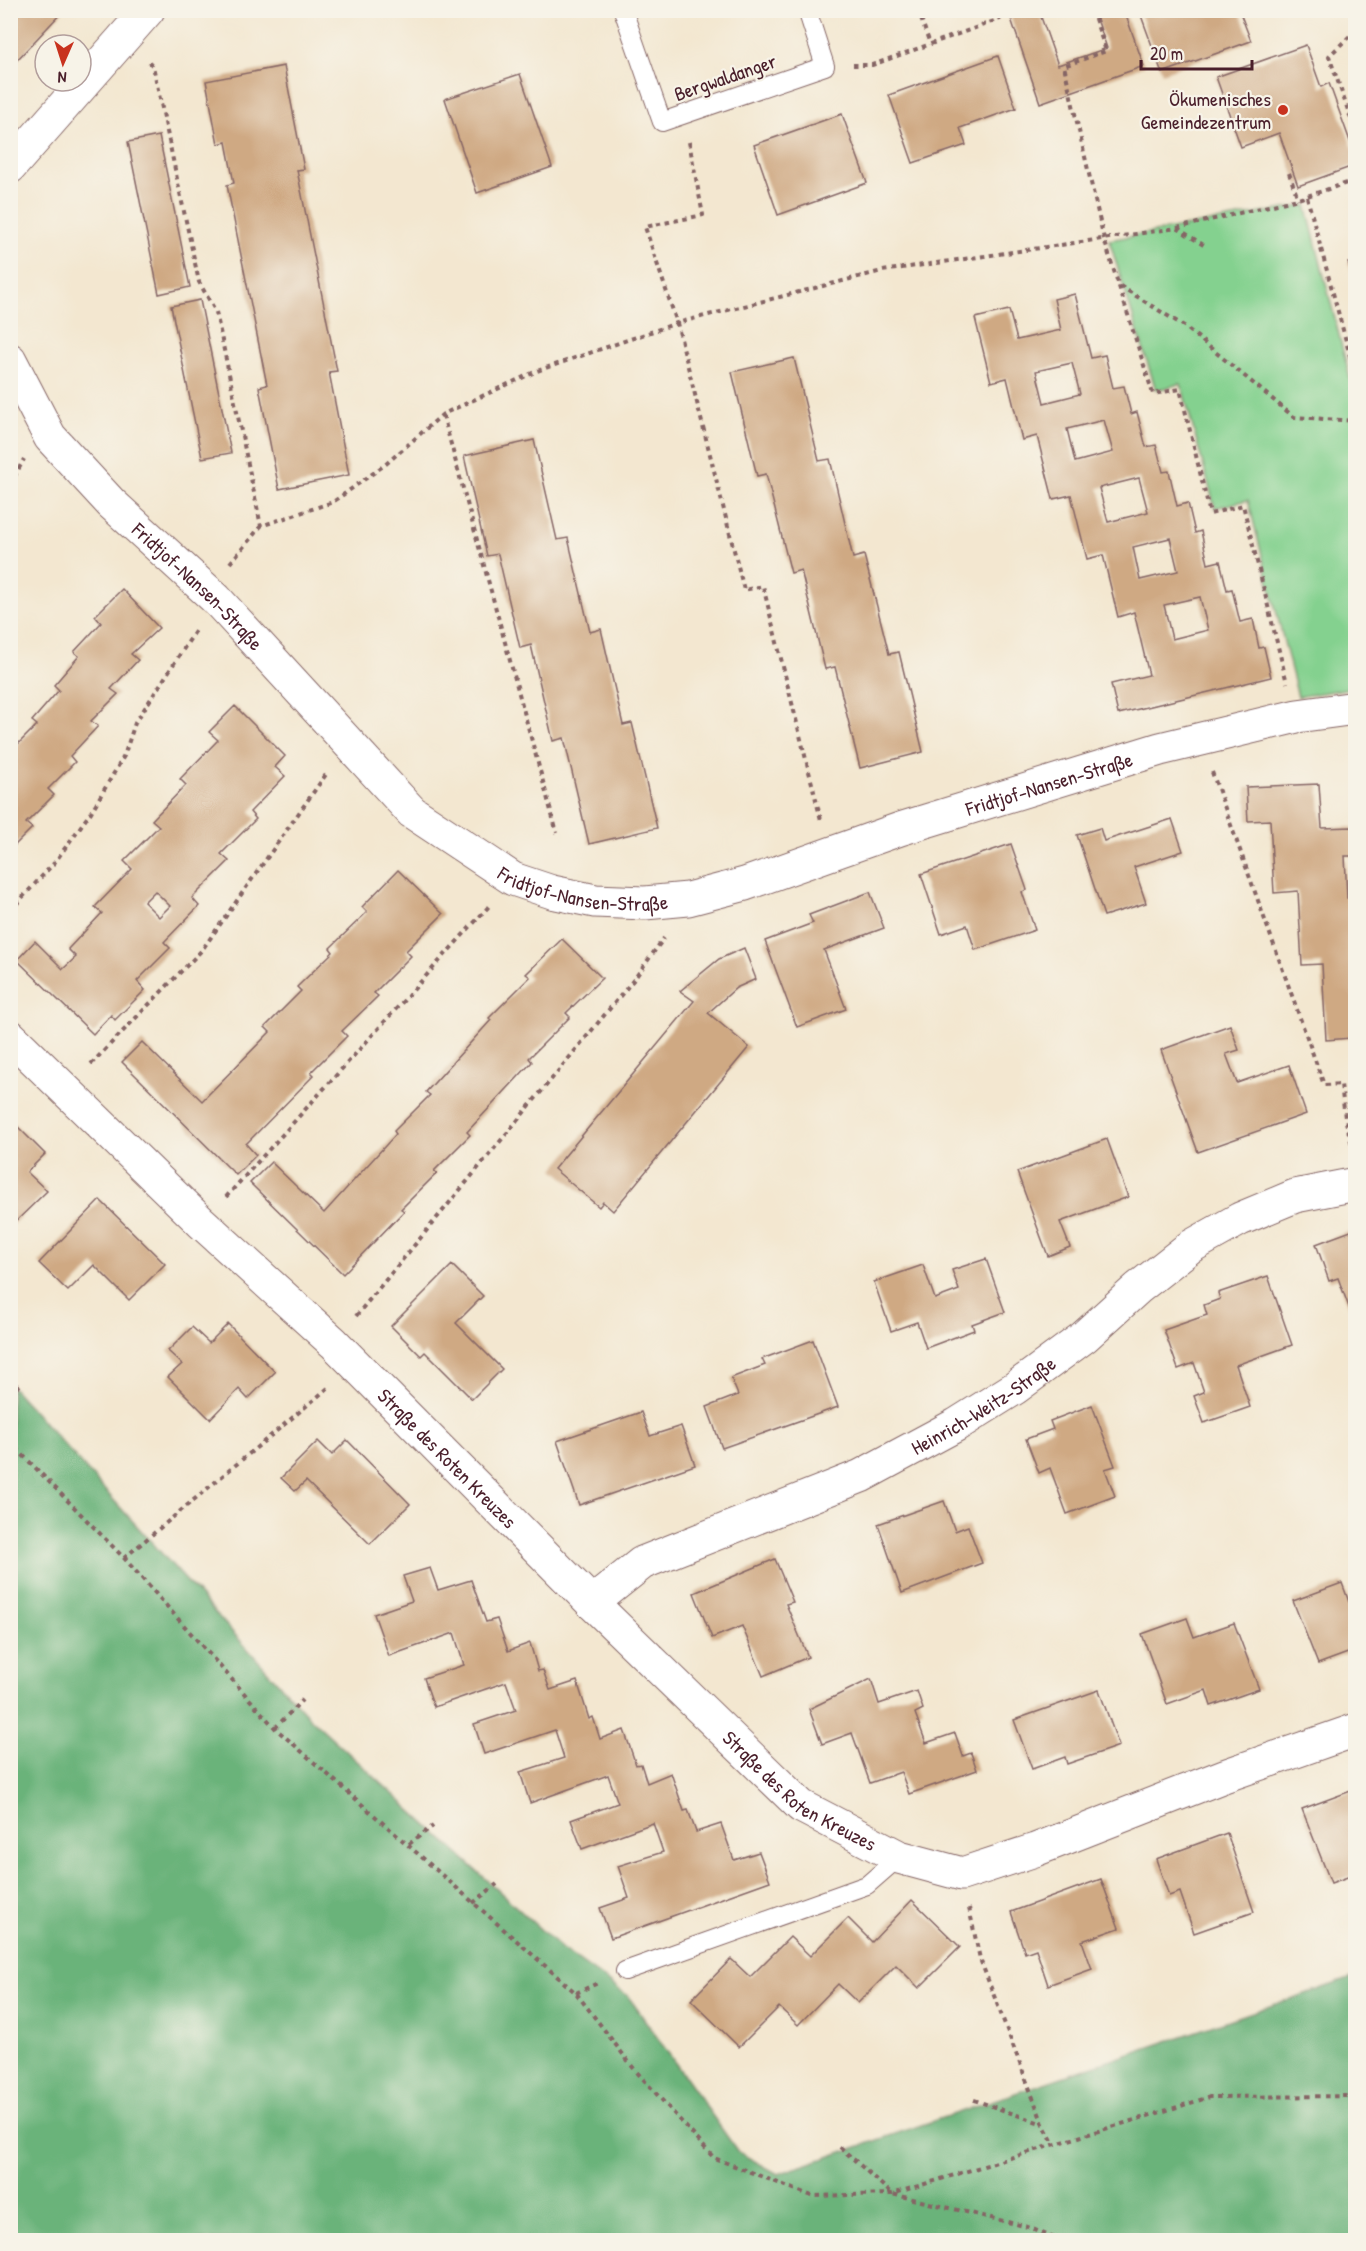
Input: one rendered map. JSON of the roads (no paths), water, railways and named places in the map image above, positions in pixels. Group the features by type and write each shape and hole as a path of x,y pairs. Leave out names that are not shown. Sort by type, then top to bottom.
{"street":[{"path":"10,167 148,10"},
{"name":"Fridtjof-Nansen-Straße","path":"10,360 50,437 111,502 216,599 412,812 513,879 552,892 596,901 645,903 688,899 745,884 829,853 1160,749 1297,716 1356,708"},
{"name":"Straße des Roten Kreuzes","path":"10,1036 201,1222 356,1364 592,1604 801,1806 899,1857 962,1874 1035,1850 1224,1776 1356,1730"},
{"name":"Heinrich-Weitz-Straße","path":"592,1604 642,1563 861,1476 956,1425 1015,1388 1084,1337 1138,1288 1190,1247 1240,1219 1295,1196 1356,1184"}],"lane":[{"name":"Bergwaldanger","path":"623,10 662,122 825,66 807,10"},
{"name":"Straße des Roten Kreuzes","path":"625,1971 867,1885 899,1857"}],"place":[{"name":"Ökumenisches Gemeindezentrum","path":"1283,110"}]}
